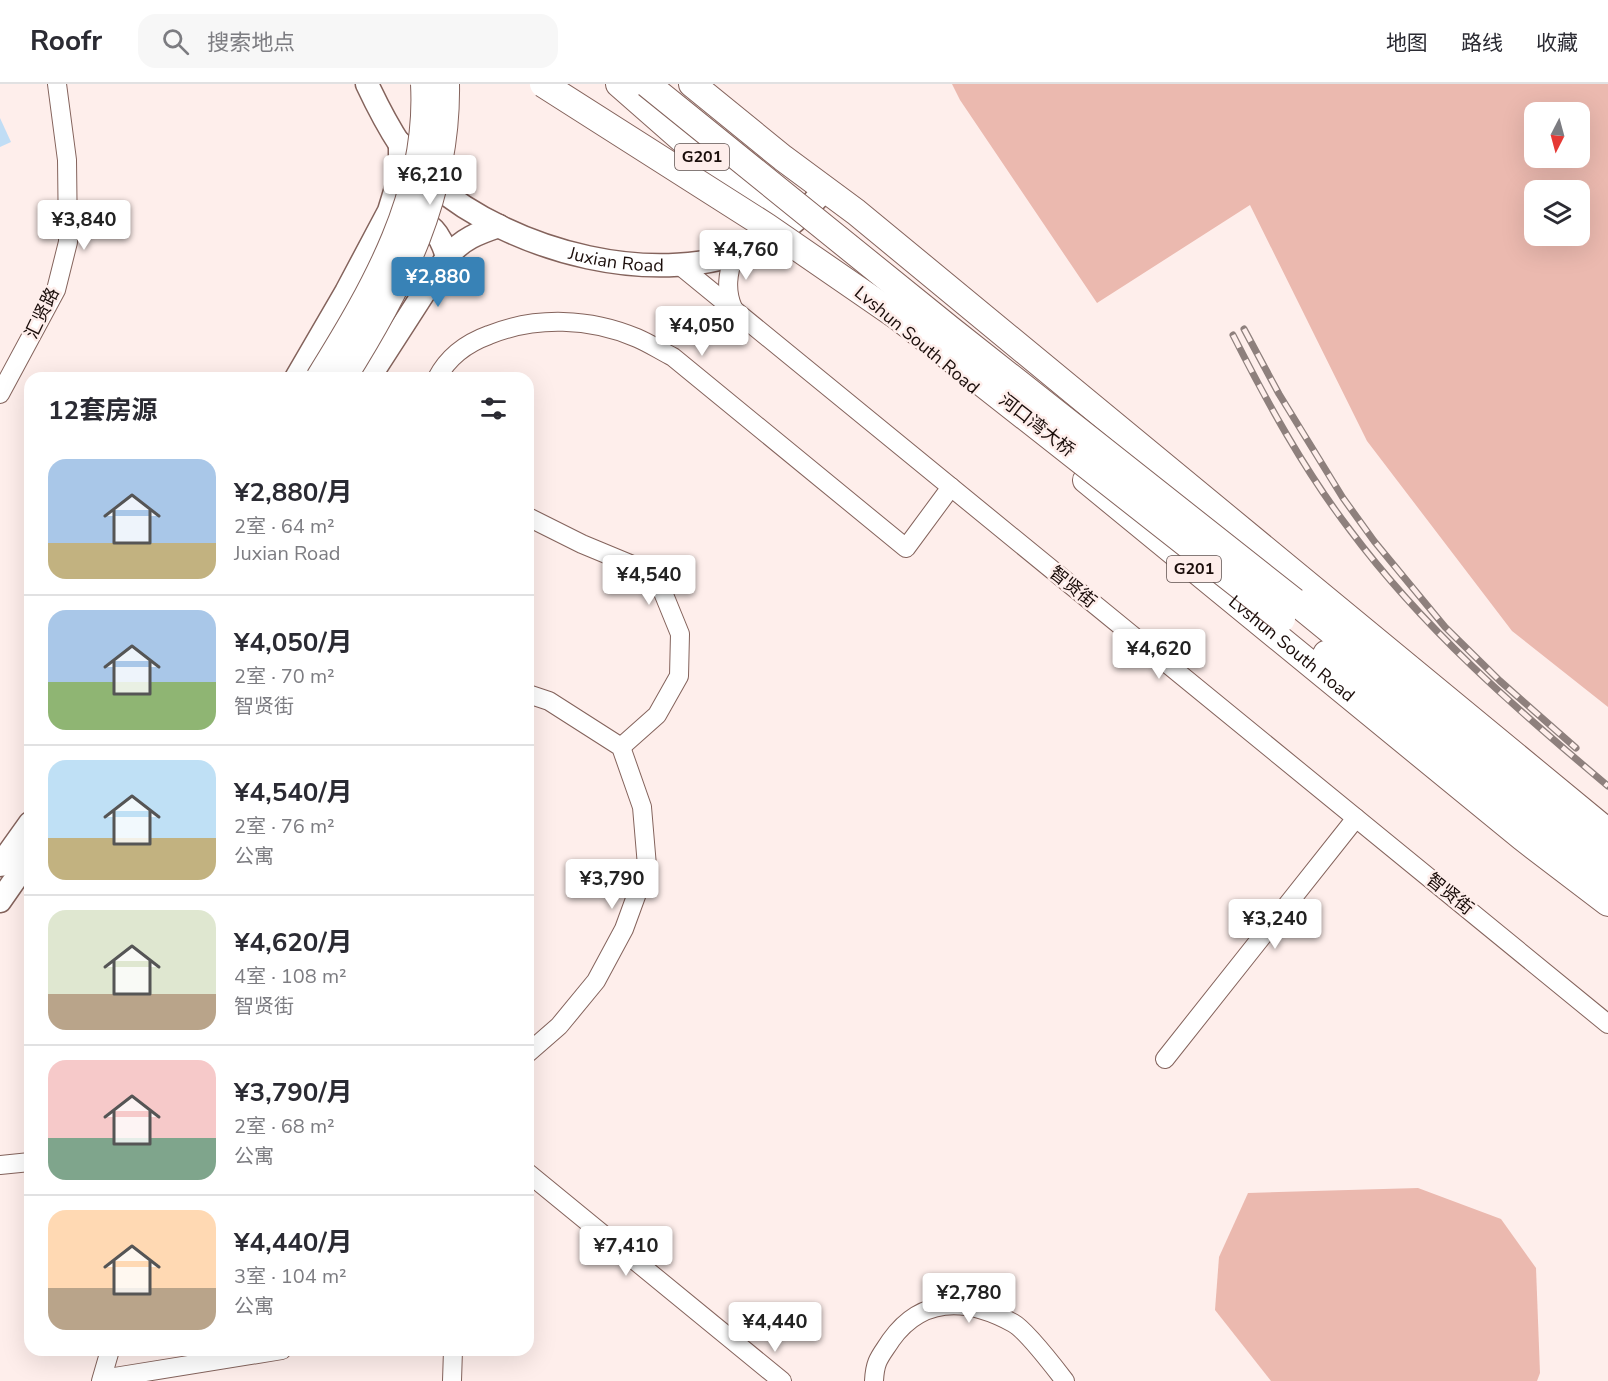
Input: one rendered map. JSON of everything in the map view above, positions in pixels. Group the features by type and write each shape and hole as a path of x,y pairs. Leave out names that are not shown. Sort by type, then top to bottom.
{"highway":[{"path":"324,372 369,295 383,267 407,206 417,174 422,143 425,113 424,84"},
{"path":"347,372 402,275 426,217 441,163 446,116 446,84"},
{"name":"河口湾大桥","path":"543,84 766,226 898,317 1288,610"},
{"name":"G201","path":"619,84 785,230"},
{"name":"河口湾大桥","path":"647,84 950,329 1288,610"},
{"name":"G201","path":"692,84 825,189 1288,567 1608,832"},
{"name":"Lvshun South Road","path":"785,230 1003,412 1523,838 1608,903"},
{"path":"1288,610 1608,854"},
{"path":"1288,610 1608,879"}],"main road":[{"name":"Juxian Road","path":"367,84 381,114 413,163 430,182 463,206 499,226 530,240 596,260 643,265 678,264 734,255 760,245 785,230 825,189"},
{"path":"299,372 346,292 388,211 400,175 400,143"},
{"path":"388,211 408,213 435,229 443,242 447,256"},
{"path":"373,372 447,256 473,235 499,226"},
{"path":"0,865 24,831"},
{"path":"0,901 24,867"}],"street":[{"name":"汇贤路","path":"0,394 56,290 68,242 68,160 57,84"},
{"path":"733,309 728,289 734,255"},
{"name":"智贤街","path":"678,264 1608,1024"},
{"path":"442,372 455,354 475,340 505,328 535,322 568,322 602,327 636,338 673,357 906,548 951,487"},
{"path":"534,520 582,544 635,566 660,585 680,634 679,676 657,715 621,747"},
{"path":"534,696 549,701 621,747 642,807 647,866 624,929 596,981 559,1026 534,1048"},
{"path":"1165,1059 1356,818"},
{"path":"0,1165 24,1162"},
{"path":"534,1178 782,1381"},
{"path":"874,1381 875,1364 899,1329 932,1307 972,1306 1015,1324 1065,1381"},
{"path":"108,1356 101,1380 246,1356"},
{"path":"452,1381 453,1356"}],"shaded area":[{"path":"952,84 1608,84 1608,707 1512,631 1367,441 1250,205 1097,303 960,100"},
{"path":"1418,1188 1501,1219 1536,1268 1540,1373 1537,1381 1271,1381 1215,1310 1219,1257 1248,1193"}],"building":[{"path":"0,118 11,142 0,147"}],"railway":[{"path":"1244,329 1279,394 1343,498 1374,541 1445,627 1500,681 1576,748"},
{"path":"1233,335 1302,460 1333,507 1378,566 1439,634 1472,666 1608,786"}]}
